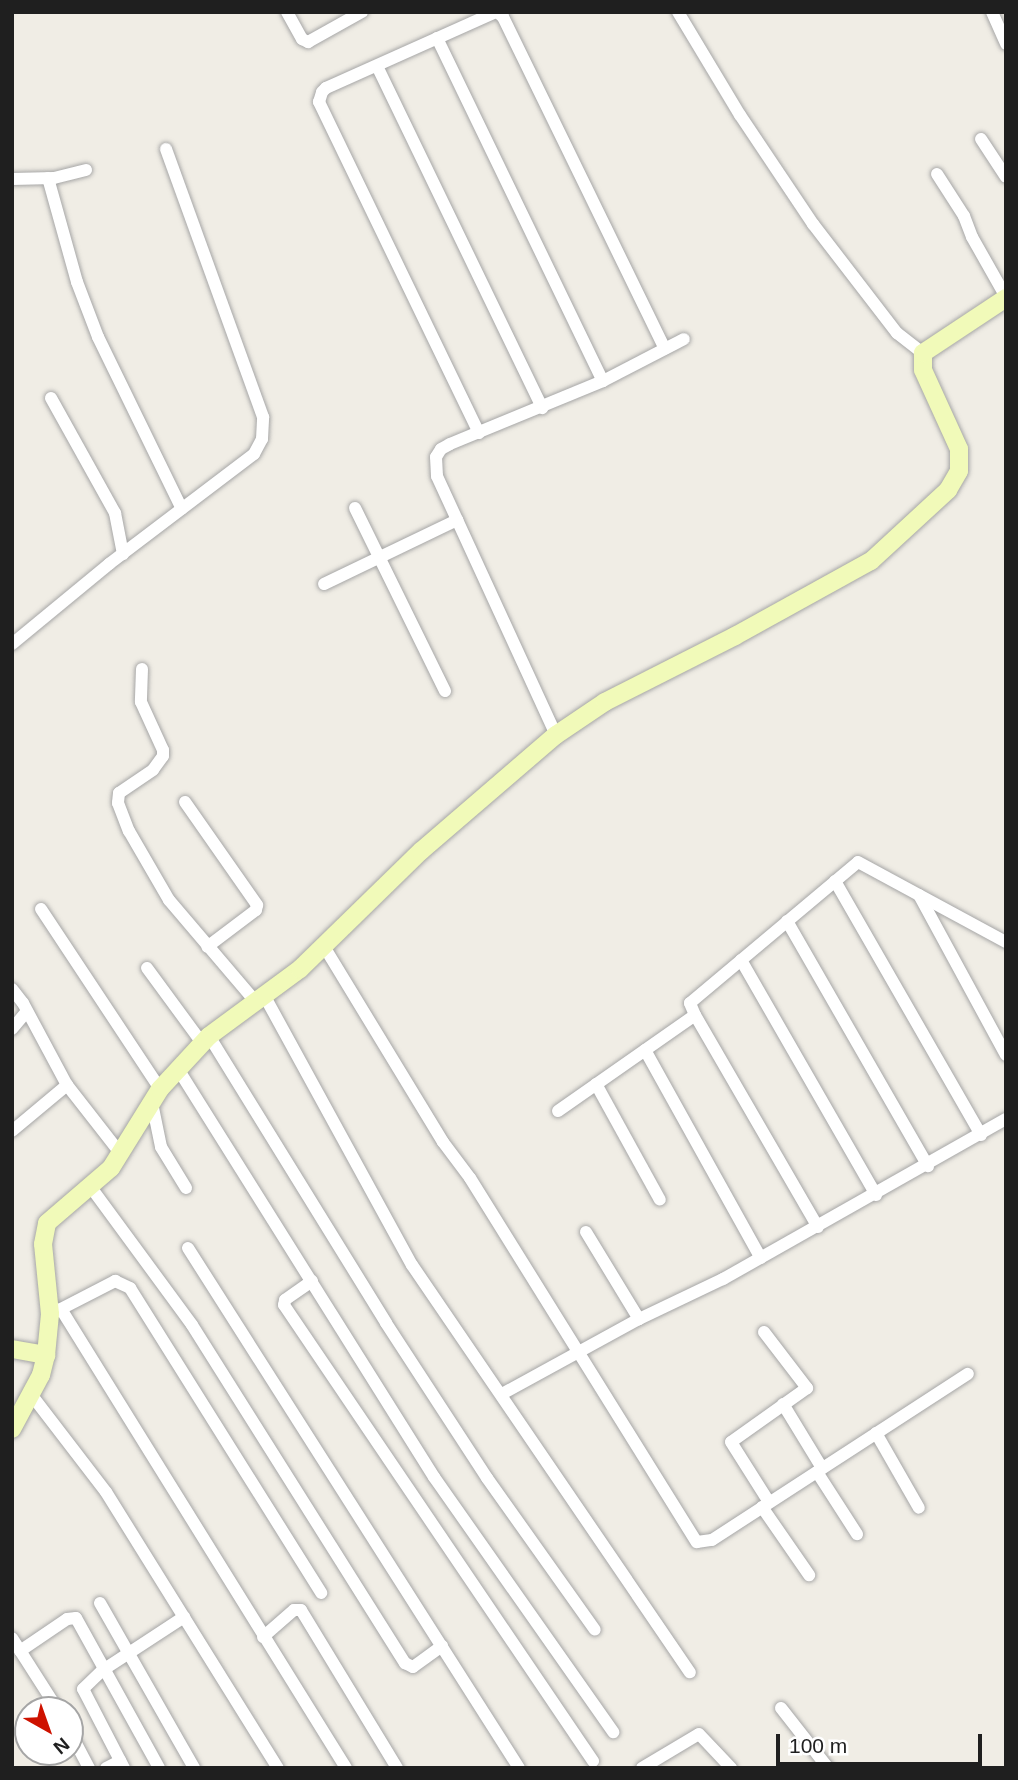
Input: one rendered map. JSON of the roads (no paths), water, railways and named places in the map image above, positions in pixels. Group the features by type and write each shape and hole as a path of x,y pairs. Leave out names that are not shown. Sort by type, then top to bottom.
{"street":[{"path":"287,12 302,39 308,42 359,13"},
{"path":"479,433 320,108 319,97 326,88 496,12 503,17 665,349"},
{"path":"678,12 740,115 813,224 897,333 923,353"},
{"path":"992,12 1006,44"},
{"path":"437,38 603,381"},
{"path":"377,66 542,408"},
{"path":"981,139 1006,177"},
{"path":"12,644 123,554 254,454 264,427 263,417 166,149"},
{"path":"12,179 48,178 86,170"},
{"path":"923,353 1006,298 964,216 937,174"},
{"path":"48,178 77,282 98,337 183,509"},
{"path":"556,734 437,476 436,457 441,449 603,381 684,339"},
{"path":"12,1429 41,1375 56,1311 44,1234 52,1216 103,1176 121,1154 156,1096 205,1040 325,947 421,850 556,734 605,702 735,636 872,561 948,491 959,471 959,449 923,370 923,353"},
{"path":"51,398 115,513 123,554"},
{"path":"355,508 445,691"},
{"path":"324,584 457,520"},
{"path":"142,669 141,702 163,756 158,766 118,793 118,803 129,831 169,900 207,947 259,998 412,1265 690,1672"},
{"path":"185,803 258,906 207,947"},
{"path":"818,1227 690,1003 858,862 1006,942"},
{"path":"835,881 981,1135"},
{"path":"919,894 1006,1055"},
{"path":"41,909 156,1096 161,1147 186,1188"},
{"path":"788,921 928,1166"},
{"path":"325,947 443,1142 470,1178 697,1542 712,1540 968,1374"},
{"path":"741,960 876,1195"},
{"path":"147,968 205,1040 487,1478 595,1630"},
{"path":"12,989 67,1085 121,1154"},
{"path":"12,1029 27,1011"},
{"path":"558,1111 695,1015"},
{"path":"645,1051 761,1258"},
{"path":"178,1069 434,1477 613,1732"},
{"path":"596,1084 660,1200"},
{"path":"12,1131 67,1085"},
{"path":"502,1394 639,1319 818,1227 1006,1119"},
{"path":"90,1186 192,1325 405,1664 413,1667 442,1646"},
{"path":"586,1233 639,1319"},
{"path":"188,1248 519,1768"},
{"path":"56,1311 115,1281 130,1288 321,1593"},
{"path":"312,1281 285,1300 284,1305 593,1761"},
{"path":"56,1311 346,1768"},
{"path":"764,1332 807,1388 732,1440 730,1445 809,1575"},
{"path":"12,1349 46,1354"},
{"path":"30,1393 106,1492 278,1768"},
{"path":"783,1404 857,1534"},
{"path":"876,1433 919,1508"},
{"path":"100,1603 194,1768"},
{"path":"262,1637 294,1610 301,1610 397,1768"},
{"path":"106,1768 122,1764 83,1692 84,1686 103,1670 184,1617"},
{"path":"20,1651 67,1619 76,1618 159,1768"},
{"path":"12,1638 49,1696"},
{"path":"781,1708 828,1768"},
{"path":"643,1767 699,1734 731,1768"}]}
